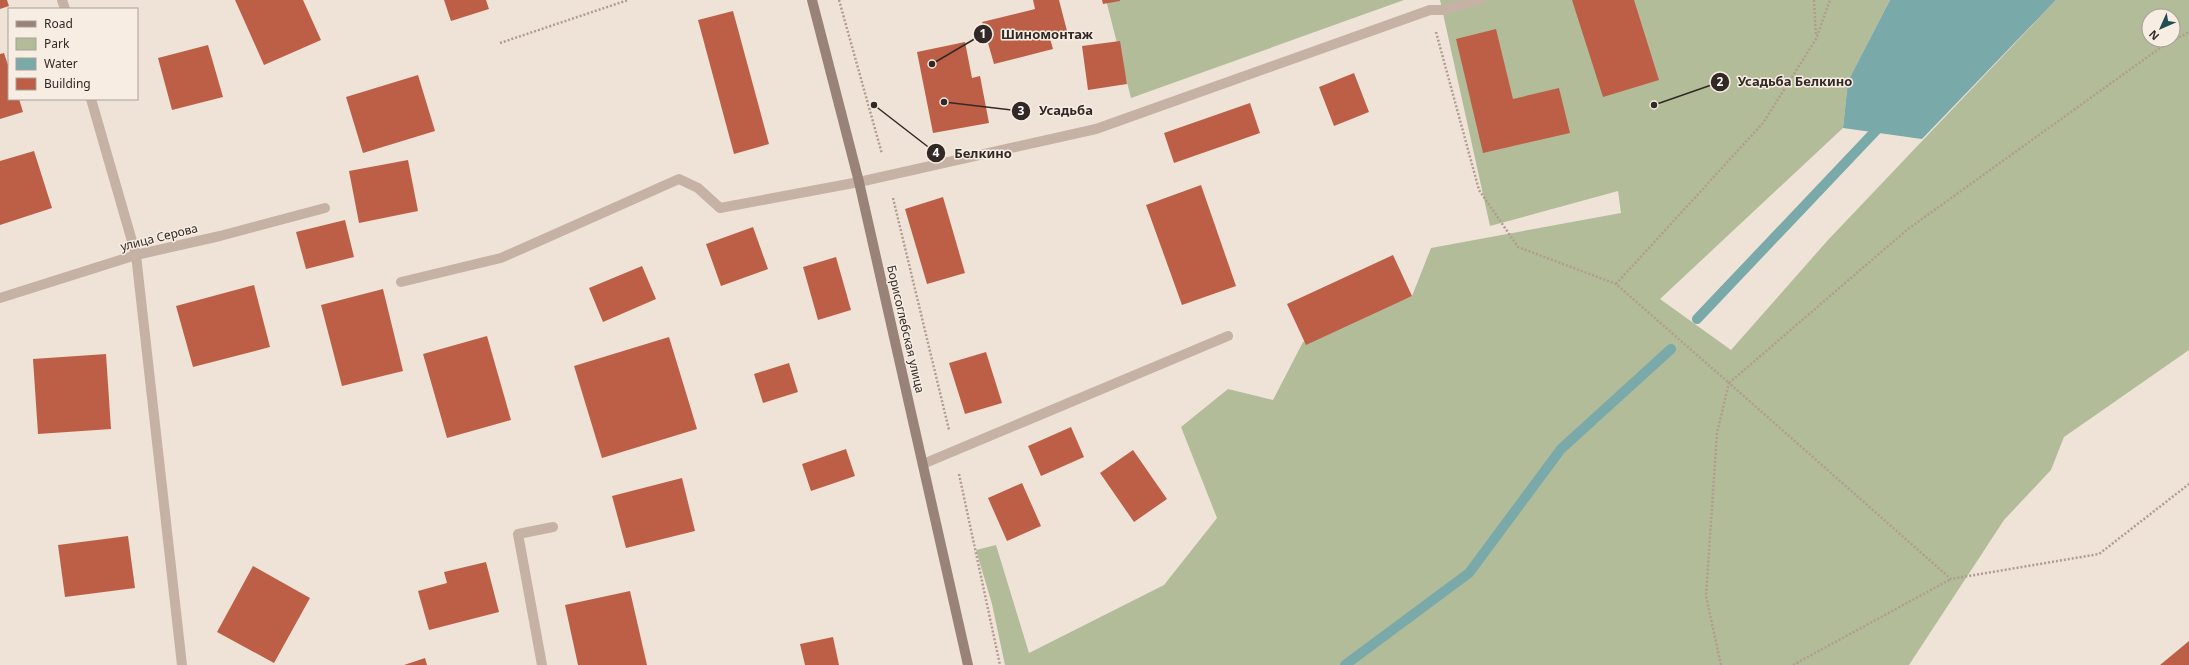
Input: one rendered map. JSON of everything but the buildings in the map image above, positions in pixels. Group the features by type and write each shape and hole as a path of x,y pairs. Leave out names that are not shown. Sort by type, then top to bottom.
{"street":[{"name":"Борисоглебская улица","path":"812,0 859,182 923,464 966,665"},
{"path":"401,282 501,258 679,179 698,188 720,208 859,182 1096,130 1430,10 1443,10 1480,0"},
{"path":"91,100 136,255 182,665"},
{"name":"улица Серова","path":"0,298 136,255 220,236 325,208"},
{"path":"923,464 1228,336"},
{"path":"542,665 518,534 553,527"}],"path":[{"path":"500,43 628,0"},
{"path":"839,0 883,158"},
{"path":"1814,0 1816,39"},
{"path":"1616,284 1763,123 1816,39 1830,0"},
{"path":"1430,10 1479,190 1518,247 1616,284 1951,579"},
{"path":"1721,665 1706,596 1717,433 1729,382 1908,229 2160,48 2189,32"},
{"path":"892,196 950,434"},
{"path":"959,472 1000,665"},
{"path":"1792,665 1951,579 2099,554 2189,484"}],"green space":[{"path":"1106,0 1404,0 1131,98"},
{"path":"1440,0 1890,0 1848,81 1843,128 1660,299 1731,350 1828,240 2056,0 2189,0 2189,350 2064,437 2051,470 2004,520 1909,665 1005,665 992,604 976,550 996,545 1029,653 1164,585 1217,518 1181,427 1228,389 1273,400 1303,342 1412,296 1431,248 1621,213 1618,191 1490,226"}],"water":[{"path":"1890,0 2056,0 1922,139 1843,128 1848,81"}],"waterway":[{"path":"1697,319 1884,122"},
{"path":"1345,665 1469,573 1561,449 1671,349"}],"place":[{"name":"Шиномонтаж","path":"932,64"},
{"name":"Усадьба","path":"944,102"},
{"name":"Белкино","path":"874,105"},
{"name":"Усадьба Белкино","path":"1654,105"}]}
